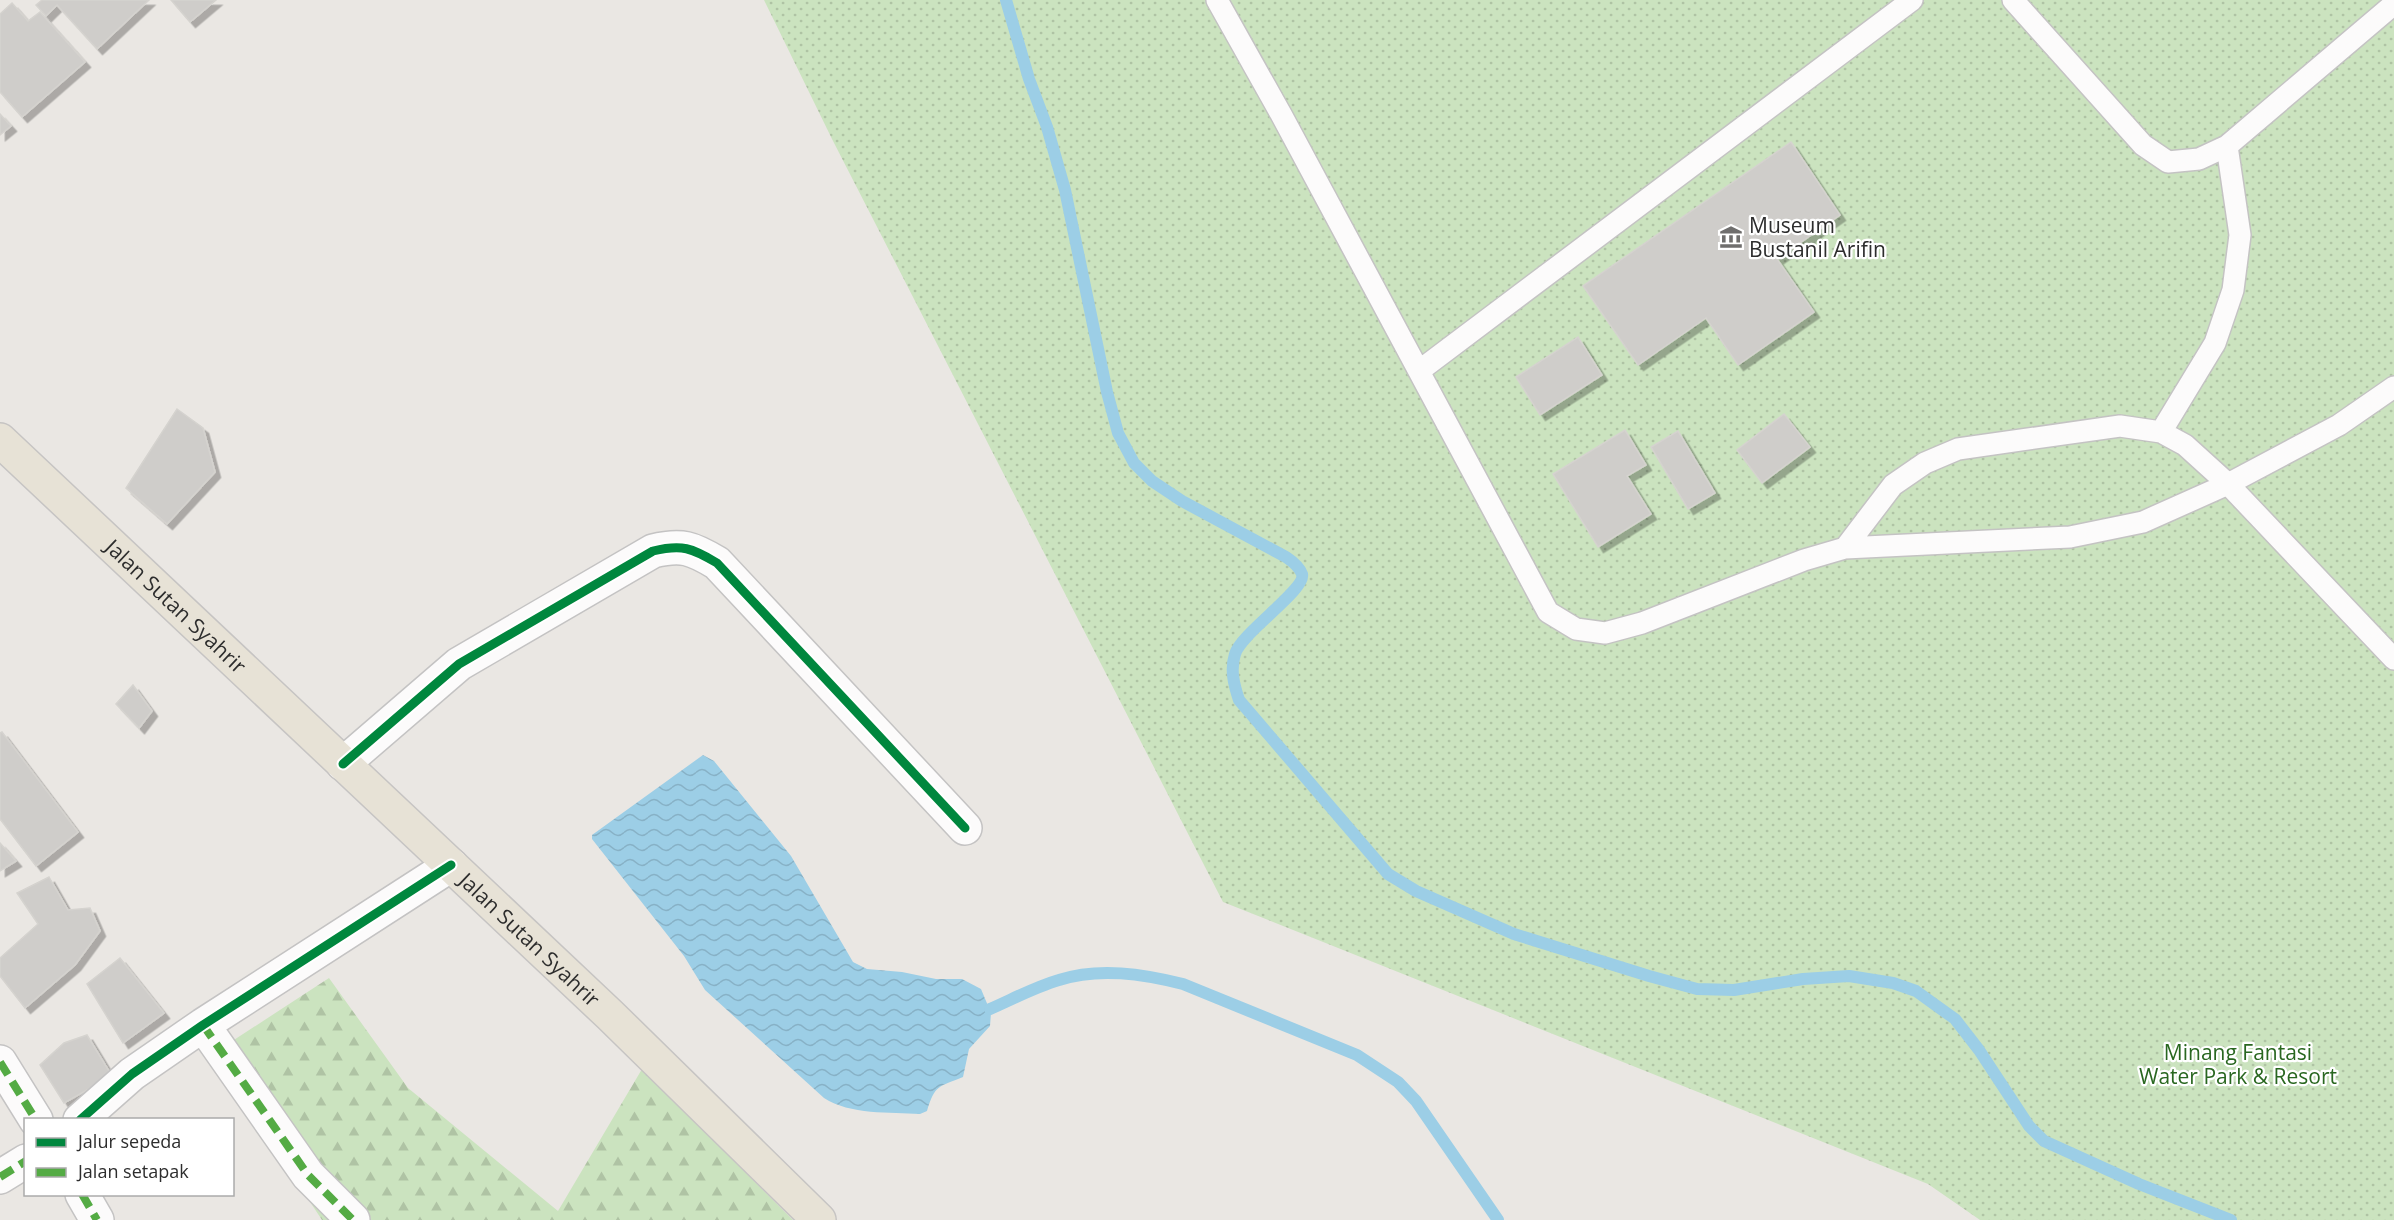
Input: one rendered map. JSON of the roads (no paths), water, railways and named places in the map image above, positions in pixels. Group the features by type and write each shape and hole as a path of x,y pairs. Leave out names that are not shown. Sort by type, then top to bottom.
{"highway":[{"name":"Jalan Sutan Syahrir","path":"0,440 610,1015 819,1220"}],"street":[{"path":"343,764 459,664 653,550 673,546 694,549 717,562 965,828"},
{"path":"81,1118 132,1074 203,1025 451,866"},
{"path":"203,1025 308,1174 353,1220"},
{"path":"0,1062 35,1118"},
{"path":"0,1177 24,1162"},
{"path":"83,1196 97,1220"}],"lane":[{"path":"1217,0 1548,612 1576,629 1605,633 1642,622 1804,560 1845,548 2070,537 2143,522 2228,484 2339,425 2394,387"},
{"path":"1419,371 1912,0"},
{"path":"2013,0 2143,145 2168,162 2199,159 2227,146 2394,4"},
{"path":"2161,432 2215,343 2233,290 2240,235 2227,146"},
{"path":"1845,548 1893,485 1925,463 1958,449 2120,426 2161,432 2185,445 2228,484 2394,659"}],"water":[{"path":"703,755 714,761 791,856 853,962 867,969 902,972 936,979 962,979 981,989 991,1013 990,1026 969,1049 963,1077 939,1088 927,1111 920,1114 870,1112 846,1107 824,1098 705,990 684,956 592,839 592,835"}],"waterway":[{"path":"1006,0 1065,190 1107,392 1118,433 1134,463 1152,481 1182,501 1286,557 1301,571 1301,581 1294,590 1249,635 1235,654 1233,672 1237,694 1239,700 1388,874 1416,891 1514,934 1697,989 1734,990 1803,979 1849,976 1893,983 1916,991 1955,1019 1979,1050 2029,1126 2044,1141 2139,1184 2231,1220"},
{"path":"990,1009 1041,986 1074,976 1105,973 1137,975 1183,984 1357,1055 1398,1082 1416,1101 1498,1220"}],"place":[{"name":"Museum Bustanil Arifin","path":"1731,237"}],"park label":[{"name":"Minang Fantasi Water Park & Resort","path":"2238,1064"}]}
